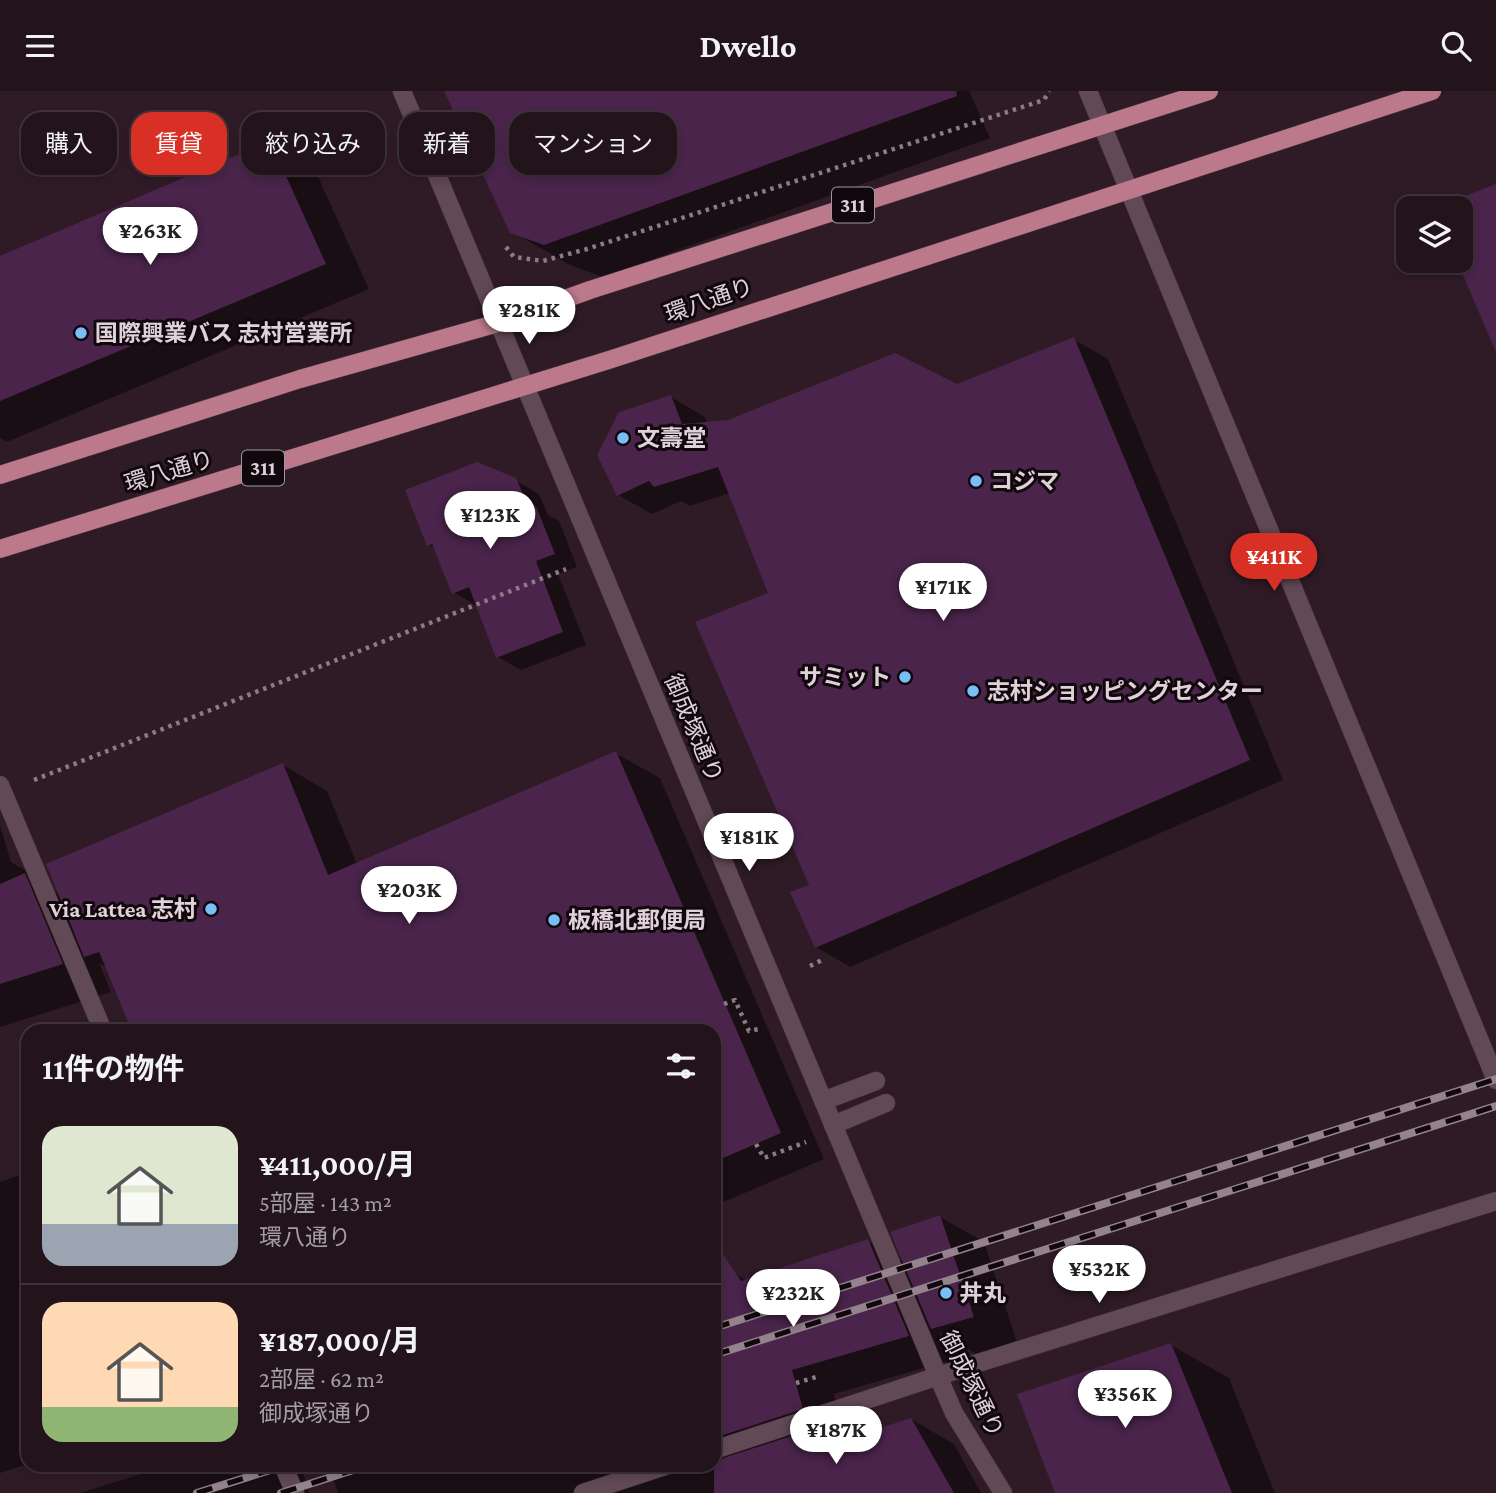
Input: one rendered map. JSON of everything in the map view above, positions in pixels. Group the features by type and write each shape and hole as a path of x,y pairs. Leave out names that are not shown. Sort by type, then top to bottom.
{"main road":[{"name":"環八通り","path":"0,475 300,379 498,323 1101,124 1209,91"},
{"name":"環八通り","path":"0,549 525,385 1432,91"}],"street":[{"name":"御成塚通り","path":"402,91 938,1376 954,1413 1003,1493"},
{"path":"1088,91 1496,1080"},
{"path":"1,789 100,1024"},
{"path":"823,1101 877,1080"},
{"path":"833,1125 886,1103"},
{"path":"721,1448 938,1376 1496,1201"},
{"path":"286,1472 295,1493"},
{"path":"583,1493 647,1472"}],"path":[{"path":"499,239 514,257 543,261 1044,100 1049,91"},
{"path":"1,789 574,566"},
{"path":"810,966 822,960"},
{"path":"724,1005 735,1000 749,1031 763,1028"},
{"path":"757,1144 764,1158 810,1141"}],"building":[{"path":"444,91 956,91 957,96 544,245 510,233 483,175 495,175 495,112 454,112"},
{"name":"国際興業バス 志村営業所","path":"241,153 241,175 285,175 326,264 0,401 0,256 190,175 227,175 227,159"},
{"path":"1496,184 1496,352 1462,273 1473,273 1473,196 1465,196"},
{"name":"志村ショッピングセンター","path":"1074,337 1250,760 815,948 790,892 809,885 695,622 768,593 718,467 654,487 649,481 617,496 597,455 619,412 671,395 682,424 728,420 895,353 957,384"},
{"path":"477,462 516,478 529,508 536,506 555,554 536,561 563,632 496,658 469,587 452,594 432,544 427,546 405,490"},
{"path":"616,751 781,1133 721,1159 721,1024 129,1024 99,952 84,957 46,864 283,763 328,875"},
{"path":"25,873 63,964 0,984 0,884"},
{"path":"940,1215 974,1317 931,1329 890,1232"},
{"path":"868,1239 909,1336 792,1370 803,1409 721,1436 721,1251 741,1281"},
{"path":"1171,1343 1232,1493 1055,1493 1017,1394"},
{"path":"911,1418 954,1493 714,1493 714,1472 721,1472 721,1459 810,1430 815,1449"}],"railway":[{"path":"721,1326 1496,1079"},
{"path":"721,1353 1496,1106"},
{"path":"197,1493 264,1472"},
{"path":"281,1493 347,1472"}],"place":[{"name":"国際興業バス 志村営業所","path":"81,333"},
{"name":"文壽堂","path":"623,438"},
{"name":"コジマ","path":"976,481"},
{"name":"サミット","path":"905,677"},
{"name":"志村ショッピングセンター","path":"973,691"},
{"name":"Via Lattea 志村","path":"211,909"},
{"name":"板橋北郵便局","path":"554,920"},
{"name":"丼丸","path":"946,1293"}]}
